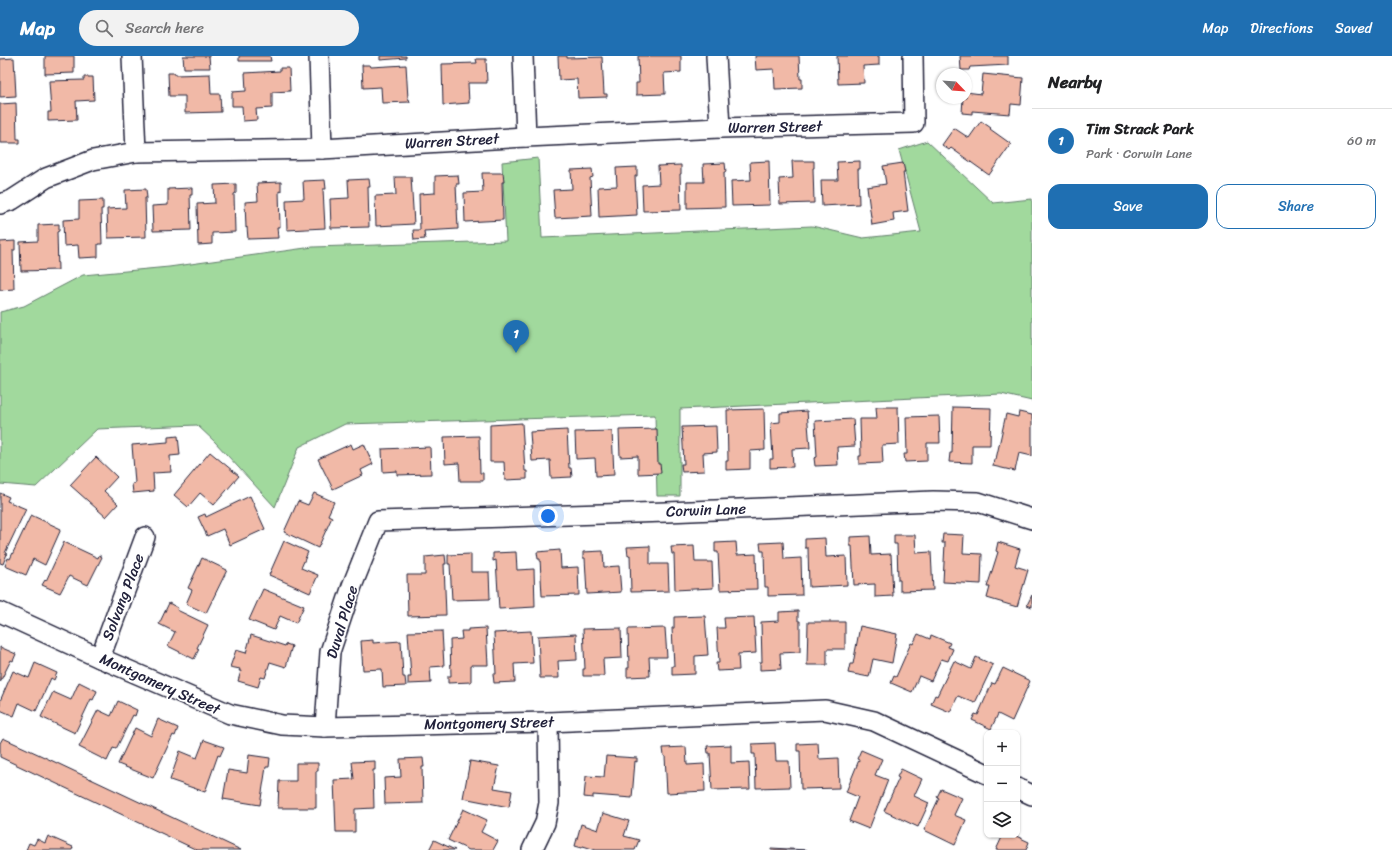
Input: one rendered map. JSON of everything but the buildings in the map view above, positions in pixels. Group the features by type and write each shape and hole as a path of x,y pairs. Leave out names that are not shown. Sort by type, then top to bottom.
{"street":[{"path":"132,56 136,152"},
{"path":"319,56 322,149"},
{"path":"523,56 526,137"},
{"path":"716,56 720,128"},
{"name":"Warren Street","path":"0,204 12,200 46,178 93,160 136,152 322,149 526,137 720,128 914,123 913,56"},
{"name":"Corwin Lane","path":"378,521 933,501 978,502 1032,519"},
{"name":"Duval Place","path":"325,726 330,652 352,586 378,521"},
{"name":"Solvang Place","path":"100,658 145,537"},
{"name":"Montgomery Street","path":"0,612 100,658 230,714 282,725 325,726 548,722 825,710 874,721 984,773"},
{"path":"532,850 545,824 549,803 548,722"},
{"path":"1020,789 1032,795"}],"green space":[{"path":"927,141 993,203 1032,199 1032,401 1001,394 680,409 680,496 657,496 655,415 345,424 299,447 275,507 215,442 197,425 97,429 36,487 0,484 0,312 24,306 83,275 169,267 313,247 506,241 502,162 538,158 542,238 812,226 863,238 921,232 899,150"}],"place":[{"name":"Tim Strack Park","path":"516,353"}]}
